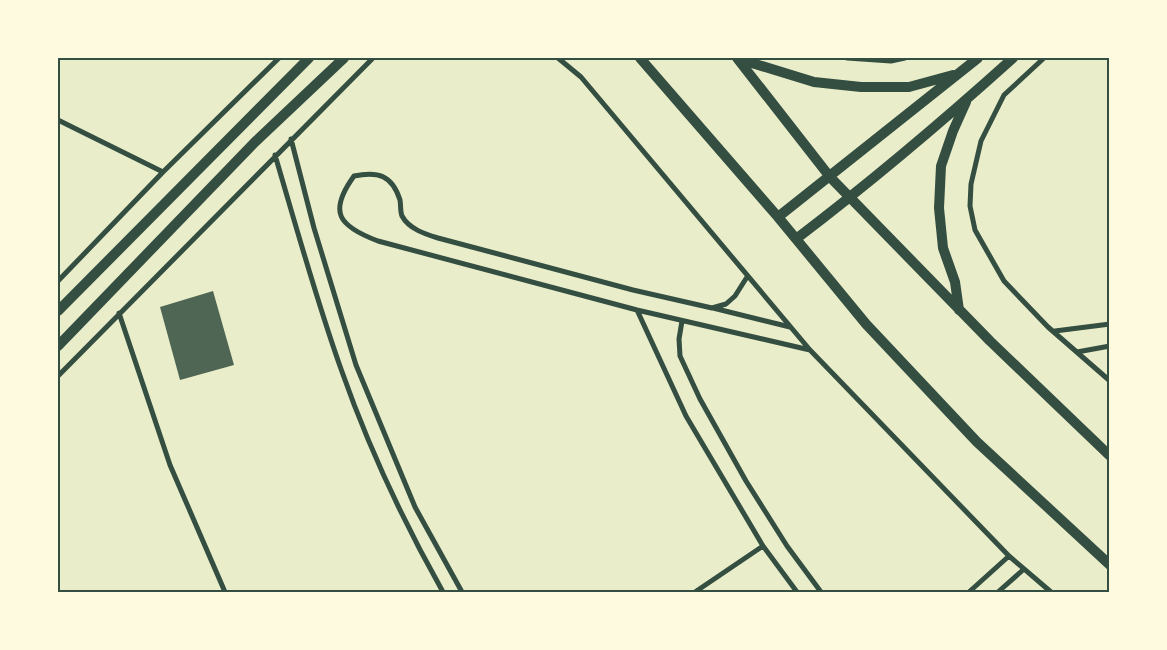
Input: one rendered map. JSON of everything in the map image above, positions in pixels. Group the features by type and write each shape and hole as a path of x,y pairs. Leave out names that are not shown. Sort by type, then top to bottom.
{"main road":[{"path":"58,311 309,58"},
{"path":"58,346 255,142 344,58"},
{"path":"640,58 778,217 866,324 977,442 1110,565"},
{"path":"738,58 814,82 861,87 909,87 958,74"},
{"path":"738,58 830,177 959,310 1110,456"},
{"path":"778,217 978,58"},
{"path":"796,239 850,198 1013,58"},
{"path":"959,310 955,282 944,248 939,208 941,166 967,99"}],"street":[{"path":"58,281 279,58"},
{"path":"58,376 373,58"},
{"path":"558,58 581,77 810,350 1009,556 1051,592"},
{"path":"847,58 890,62 905,58"},
{"path":"1044,58 1004,94 990,121 981,141 971,184 970,206 975,230 1004,281 1048,327 1055,331 1110,381"},
{"path":"58,120 164,172"},
{"path":"292,139 314,228 356,365 416,507 462,592"},
{"path":"275,155 341,370 401,514 443,592"},
{"path":"790,328 633,290 421,232 410,226 402,215 395,187 384,177 371,172 354,176 344,191 339,206 342,220 352,229 378,241 637,310 810,350"},
{"path":"712,308 726,304 735,296 747,276"},
{"path":"637,310 686,416 763,546 797,592"},
{"path":"119,314 170,464 225,592"},
{"path":"682,321 679,339 680,356 700,399 746,481 787,546 821,592"},
{"path":"1055,331 1110,324"},
{"path":"1077,352 1110,346"},
{"path":"695,592 763,546"},
{"path":"969,592 1009,556"},
{"path":"998,592 1024,569"}],"building":[{"path":"213,291 234,365 180,380 160,307"}]}
